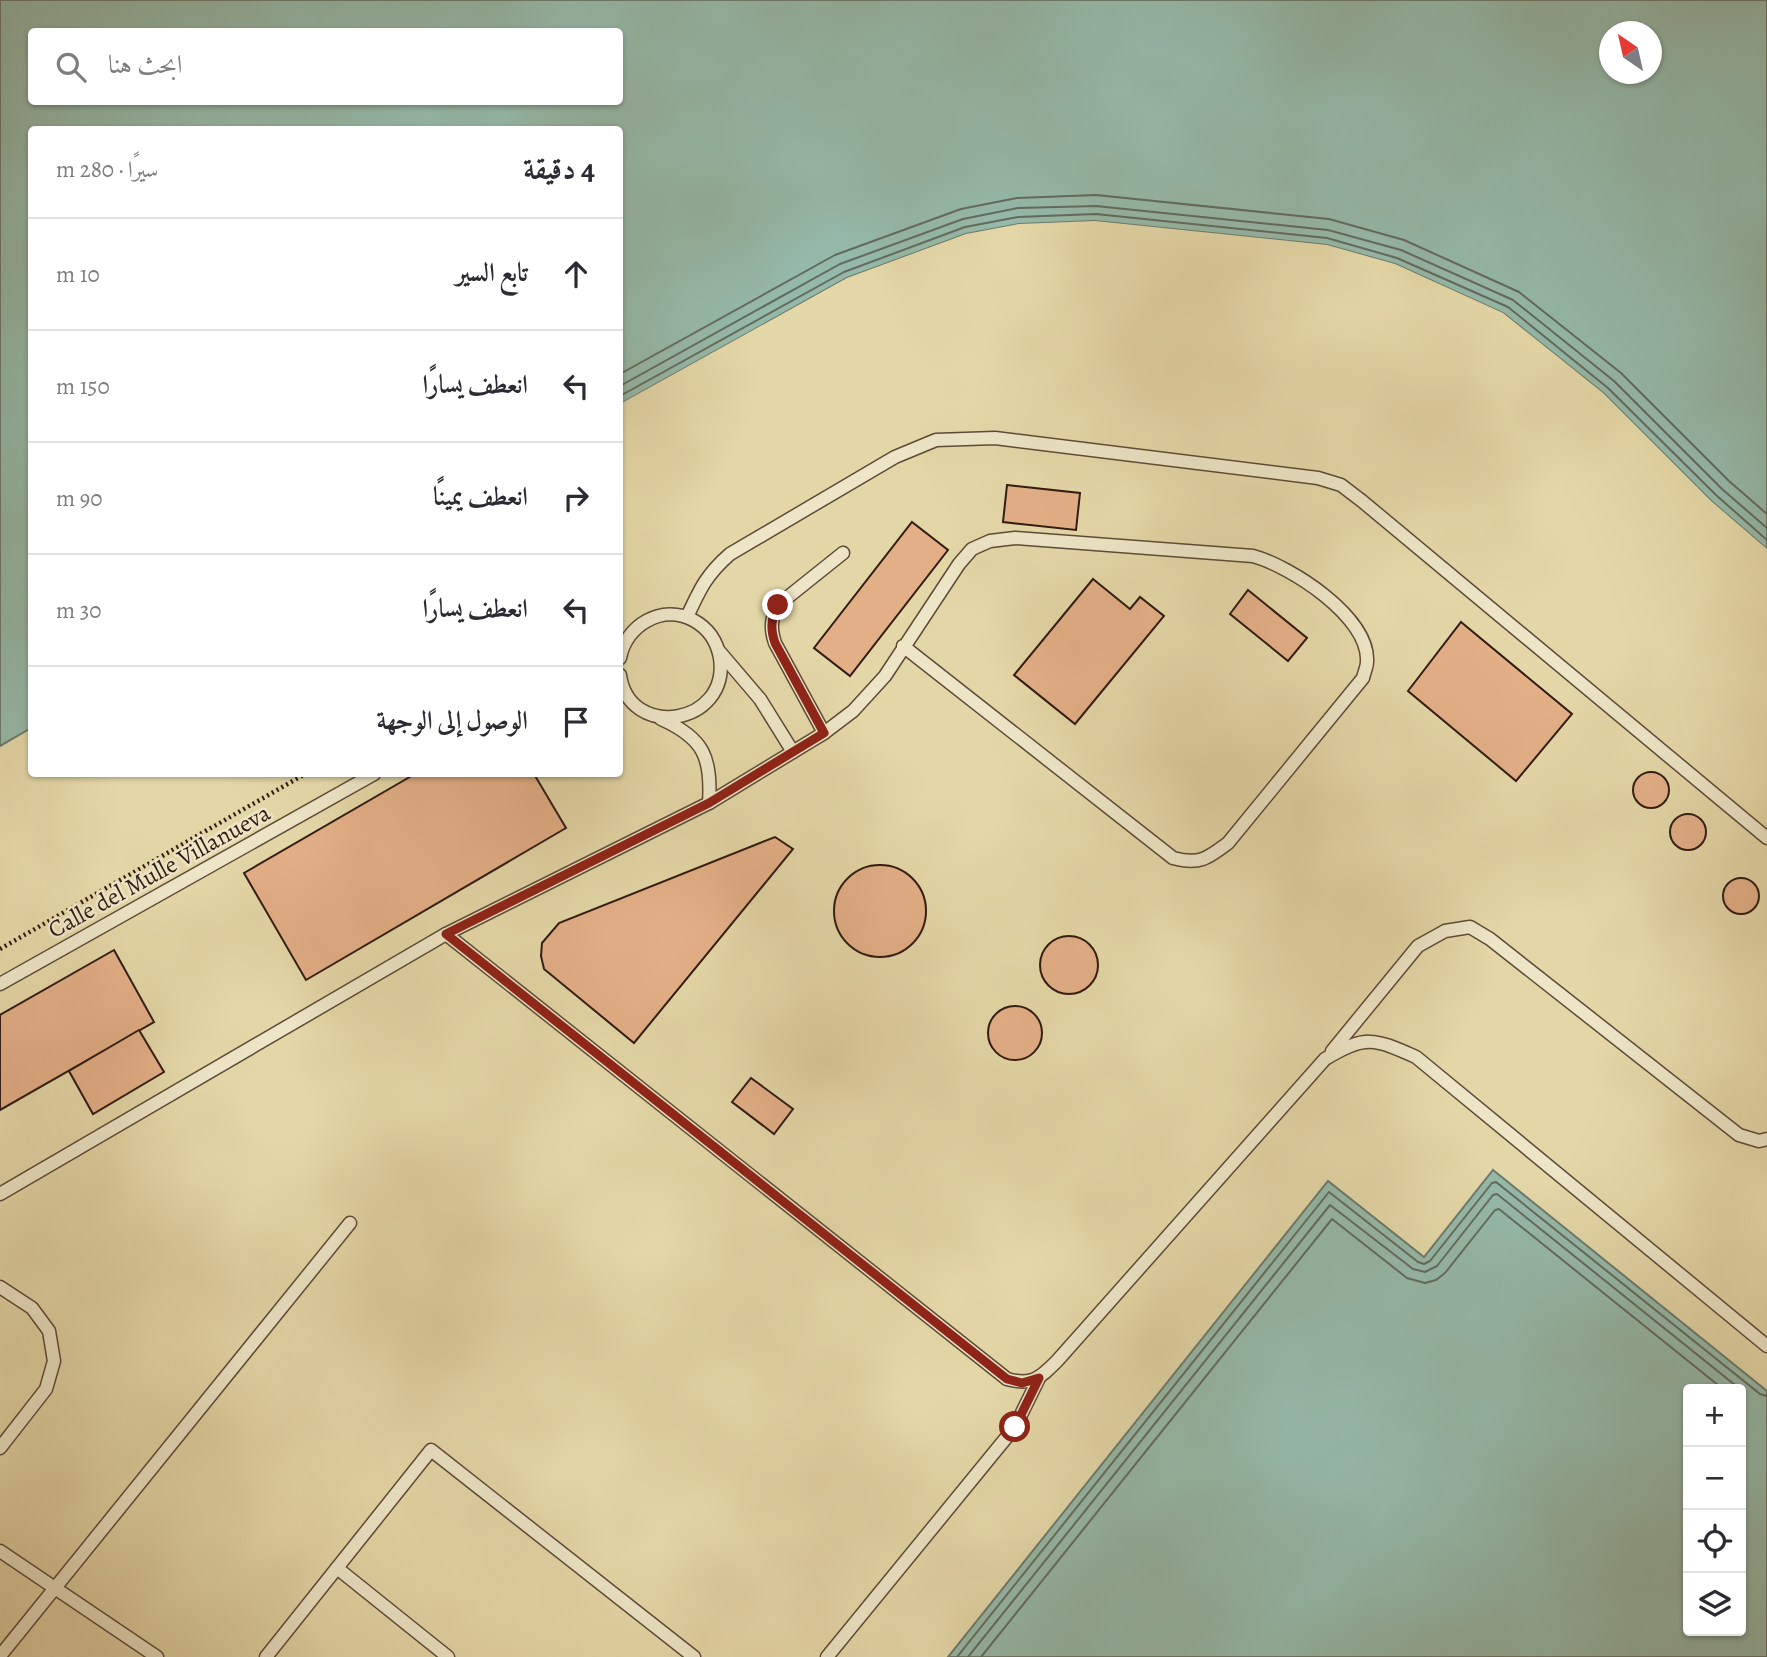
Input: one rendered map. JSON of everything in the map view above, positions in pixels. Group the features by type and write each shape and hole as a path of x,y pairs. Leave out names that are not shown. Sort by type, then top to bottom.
{"lane":[{"path":"687,617 700,588 712,570 730,554 895,457 936,440 995,438 1318,478 1341,485 1362,501 1767,838"},
{"path":"0,1194 446,934 709,803 824,733 868,697 959,564 972,549 990,541 1014,538 1253,556 1269,560 1284,568 1341,611 1363,642 1367,661 1363,678 1228,843 1208,859 1189,862 1174,858 903,646"},
{"path":"824,733 775,643 771,630 772,617 778,605 843,553"},
{"path":"623,630 656,616 672,614 687,617 713,636 719,651 722,669 718,687 708,701 693,712 658,718"},
{"path":"623,646 641,623"},
{"path":"719,651 760,699 793,752"},
{"path":"623,683 628,696 638,708"},
{"path":"623,702 683,729 702,750 711,776 709,803"},
{"name":"Calle del Mulle Villanueva","path":"0,984 369,777"},
{"path":"827,1657 1015,1427 1039,1378 1325,1059 1418,946 1445,931 1469,927 1490,939 1738,1135 1759,1141 1767,1139"},
{"path":"446,934 1007,1379 1022,1383 1039,1378"},
{"path":"1325,1059 1353,1042 1382,1042 1416,1057 1767,1346"},
{"path":"0,1656 350,1223"},
{"path":"0,1287 32,1308 38,1316 49,1331 54,1360 46,1388 0,1448"},
{"path":"266,1657 431,1450 694,1657"},
{"path":"0,1551 157,1657"},
{"path":"337,1568 448,1657"}],"path":[{"path":"0,949 300,777"}],"water":[{"path":"0,0 1767,0 1767,549 1711,501 1603,393 1503,313 1395,264 1327,245 1095,221 1019,224 966,234 847,278 623,402 623,126 28,126 28,730 0,746"},
{"path":"1493,1170 1767,1391 1767,1657 948,1657 1328,1181 1424,1257"}],"pier":[{"path":"1095,221 1327,245 1395,264 1503,313 1603,393 1711,501 1767,549 1767,553 1709,503 1601,395 1501,316 1393,268 1326,249 1095,225 1019,228 967,238 849,282 623,405 623,402 847,278 966,234 1019,224"}],"building":[{"path":"1007,485 1080,493 1076,530 1003,522"},
{"path":"912,522 948,550 850,676 814,648"},
{"path":"1093,579 1130,609 1140,597 1164,616 1075,724 1014,675"},
{"path":"1248,590 1307,638 1288,661 1230,614"},
{"path":"1461,622 1572,714 1516,781 1408,691"},
{"path":"1651,772 1664,777 1669,790 1664,803 1651,808 1638,803 1633,790 1638,777"},
{"path":"410,777 536,777 566,828 306,980 244,873"},
{"path":"1688,814 1701,819 1706,832 1701,845 1688,850 1675,845 1670,832 1675,819"},
{"path":"775,837 793,849 634,1043 544,969 542,943 559,923"},
{"path":"880,865 898,868 913,878 923,893 926,911 923,929 913,944 898,954 880,957 862,954 847,944 837,929 834,911 837,893 847,878 862,868"},
{"path":"1741,878 1754,883 1759,896 1754,909 1741,914 1728,909 1723,896 1728,883"},
{"path":"1069,936 1085,941 1093,949 1098,965 1093,981 1085,989 1069,994 1053,989 1045,981 1040,965 1045,949 1053,941"},
{"path":"114,950 154,1022 0,1110 0,1015"},
{"path":"1020,1006 1030,1010 1038,1018 1042,1033 1038,1048 1030,1056 1010,1060 1000,1056 992,1048 988,1028 992,1018 1000,1010"},
{"path":"139,1030 164,1072 93,1114 69,1071"},
{"path":"751,1078 793,1109 774,1134 732,1102"}],"route":[{"path":"778,605 772,617 771,630 775,643 824,733 709,803 446,934 1007,1379 1022,1383 1039,1378 1015,1427"}]}
